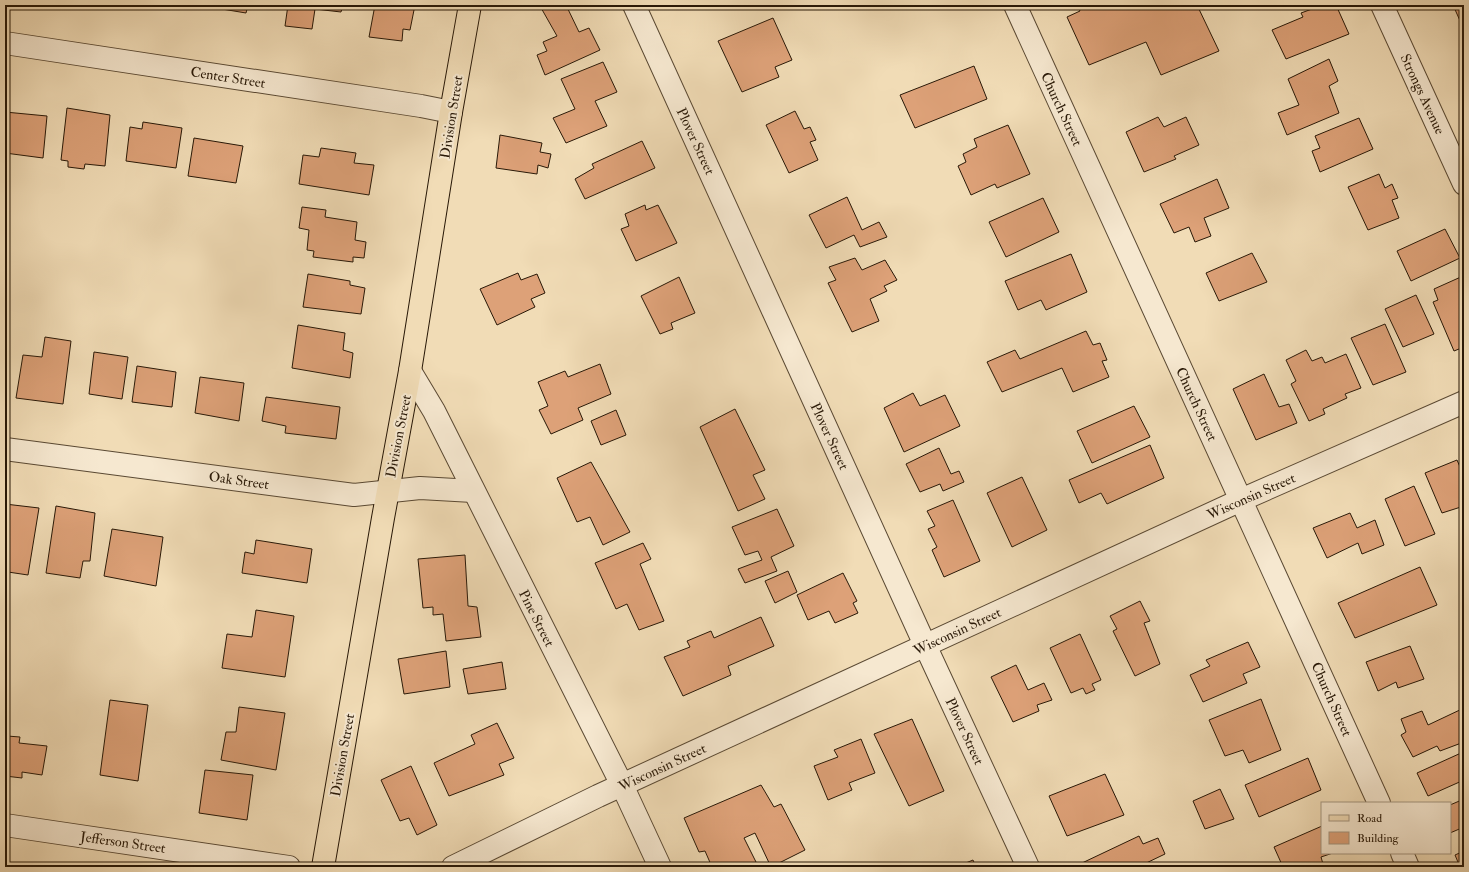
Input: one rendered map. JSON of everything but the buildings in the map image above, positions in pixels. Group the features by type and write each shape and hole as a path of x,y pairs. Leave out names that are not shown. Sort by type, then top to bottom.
{"main road":[{"name":"Division Street","path":"323,867 410,371 451,112 470,5"}],"street":[{"name":"Plover Street","path":"634,5 925,645 1028,867"},
{"name":"Church Street","path":"1015,5 1379,802"},
{"name":"Strongs Avenue","path":"1382,5 1464,184"},
{"name":"Center Street","path":"5,43 421,106 451,112"},
{"name":"Pine Street","path":"410,371 434,411 622,785 660,867"},
{"name":"Wisconsin Street","path":"453,867 622,785 925,645 1241,500 1464,402"},
{"name":"Oak Street","path":"5,448 354,495 420,488 473,491"},
{"name":"Jefferson Street","path":"5,825 289,867"},
{"path":"1402,854 1408,867"}]}
